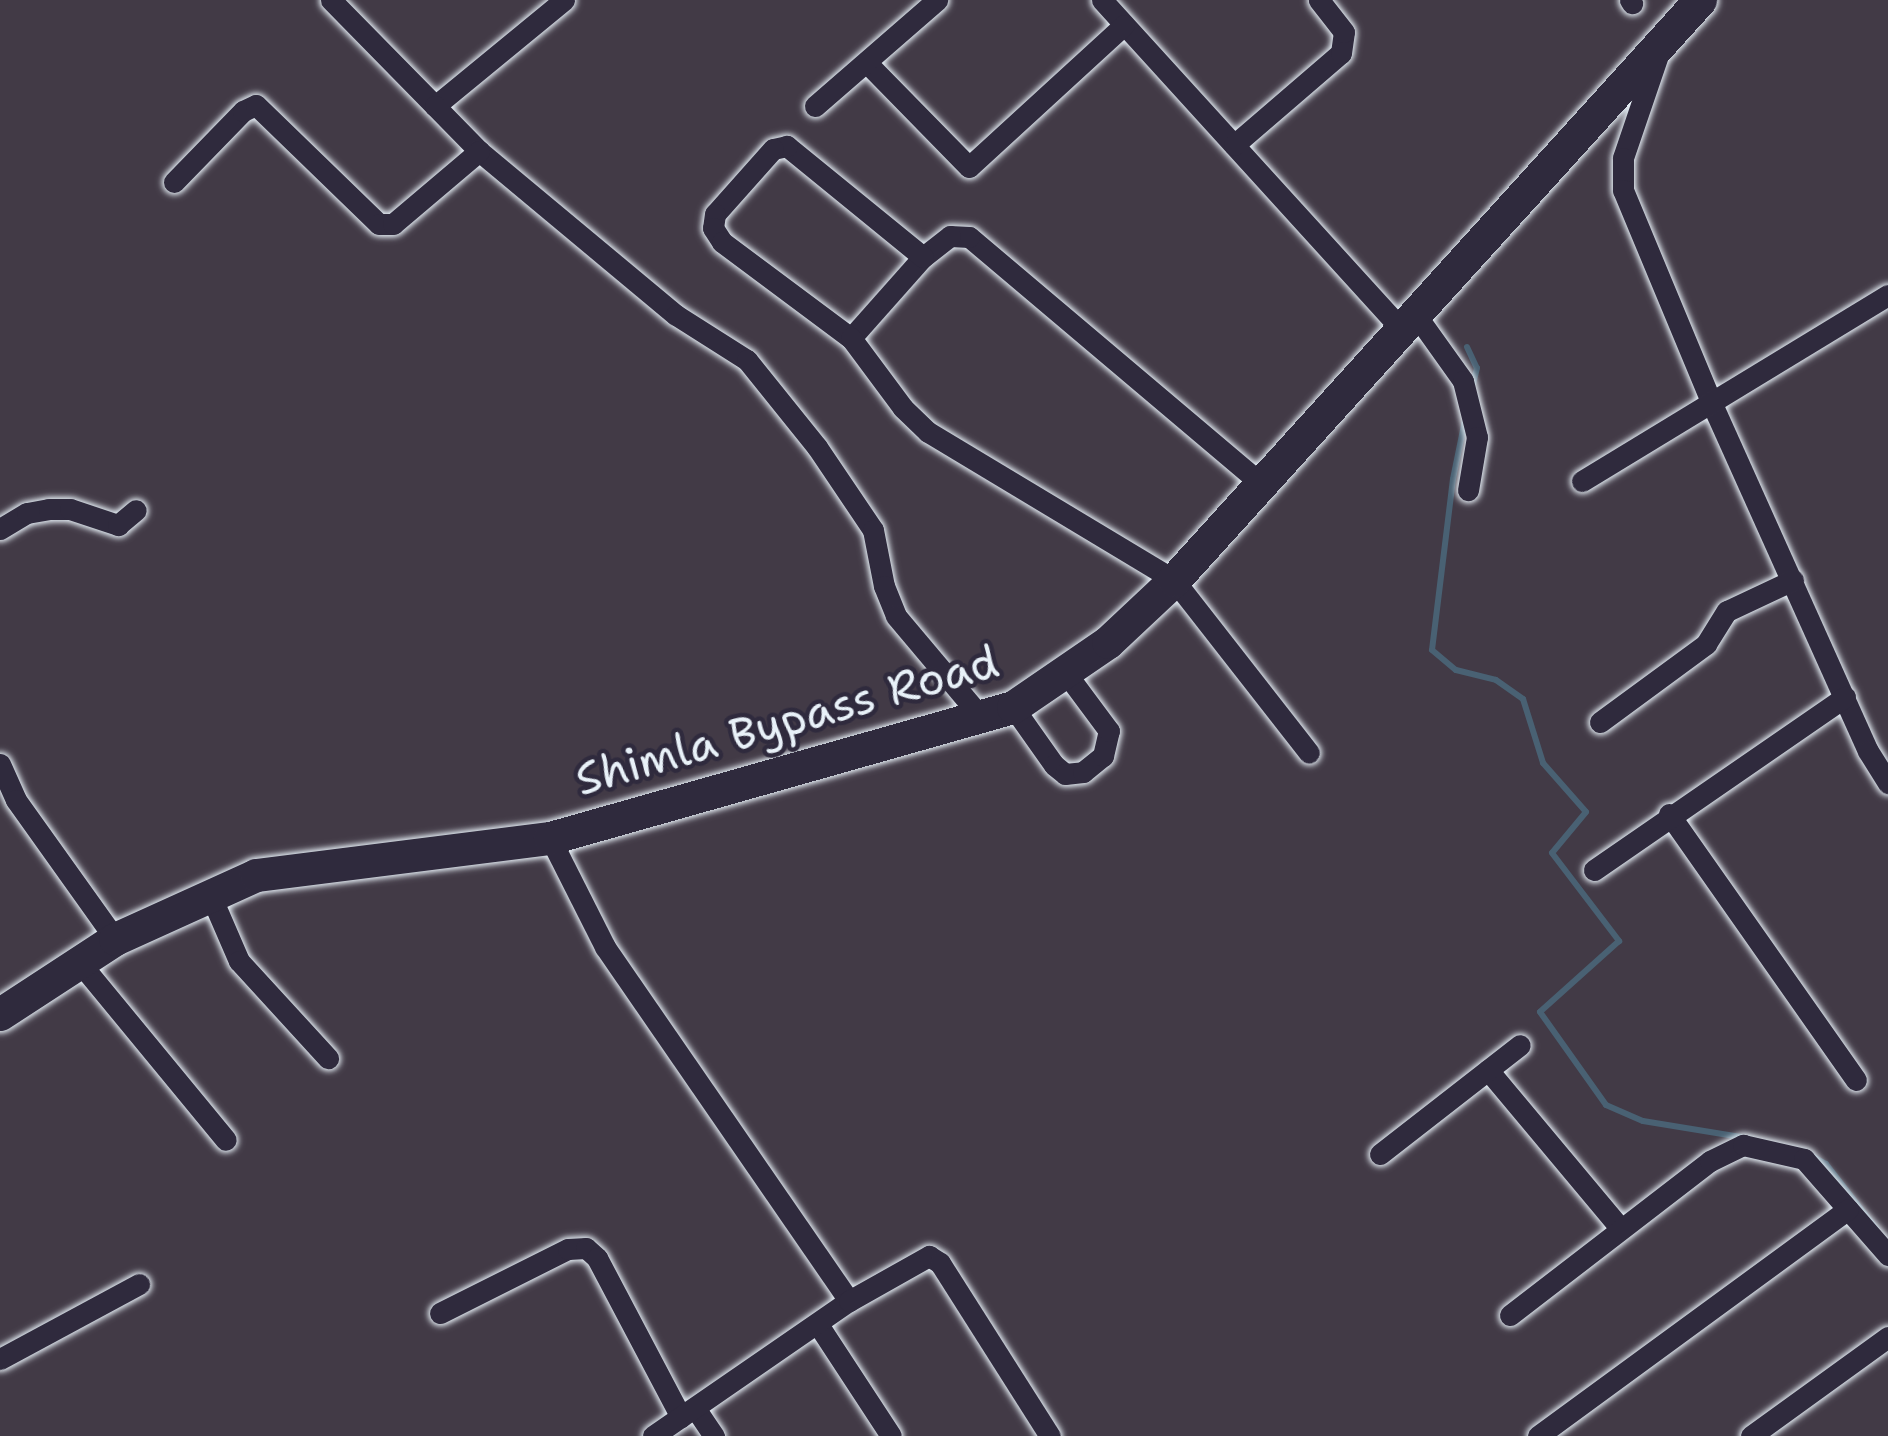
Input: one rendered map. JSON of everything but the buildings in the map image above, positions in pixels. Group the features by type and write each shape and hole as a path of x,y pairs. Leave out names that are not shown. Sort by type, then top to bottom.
{"highway":[{"name":"Shimla Bypass Road","path":"0,1014 115,938 210,894 294,868 401,860 550,838 997,712 1066,674 1174,580 1258,482 1700,0"}],"street":[{"path":"332,0 479,151 676,315 747,360 818,447 873,530 884,586 896,616 1066,774 1083,772 1103,756 1108,731 1066,674"},
{"path":"435,106 564,0"},
{"path":"815,106 937,0"},
{"path":"1102,0 1234,145 1453,363 1475,422 1468,490"},
{"path":"1234,145 1341,53 1344,32 1319,0"},
{"path":"868,64 969,167 1124,25"},
{"path":"1663,43 1623,158 1623,190 1712,404 1845,697 1878,746 1888,783"},
{"path":"174,182 243,111 256,106 379,224 393,224 479,151"},
{"path":"923,257 787,146 773,149 716,214 717,237 851,338 903,408 928,432 1174,580 1309,753"},
{"path":"851,338 923,257 950,236 969,237 1258,482"},
{"path":"1582,481 1888,296"},
{"path":"0,529 27,513 49,508 70,509 118,526 136,509"},
{"path":"1600,722 1706,644 1727,611 1793,580"},
{"path":"1594,870 1845,697"},
{"path":"1,772 115,938"},
{"path":"1669,814 1856,1080"},
{"path":"550,838 605,947 849,1300"},
{"path":"210,894 239,961 328,1058"},
{"path":"80,962 226,1139"},
{"path":"1380,1154 1520,1045"},
{"path":"1488,1070 1621,1229"},
{"path":"1510,1315 1709,1161 1743,1145 1804,1159 1888,1255"},
{"path":"1538,1436 1848,1209"},
{"path":"440,1313 568,1249 586,1248 597,1258 688,1413 713,1436"},
{"path":"653,1436 849,1300 923,1257 936,1259 1049,1436"},
{"path":"0,1359 139,1284"},
{"path":"819,1325 891,1436"},
{"path":"1750,1436 1888,1337"}],"waterway":[{"path":"1467,347 1477,368 1473,384"},
{"path":"1465,420 1432,650 1456,670 1496,680 1523,699 1543,763 1586,812 1552,853 1619,941 1540,1012 1606,1105 1643,1121 1741,1137"},
{"path":"1812,1156 1826,1164 1877,1230"}]}
